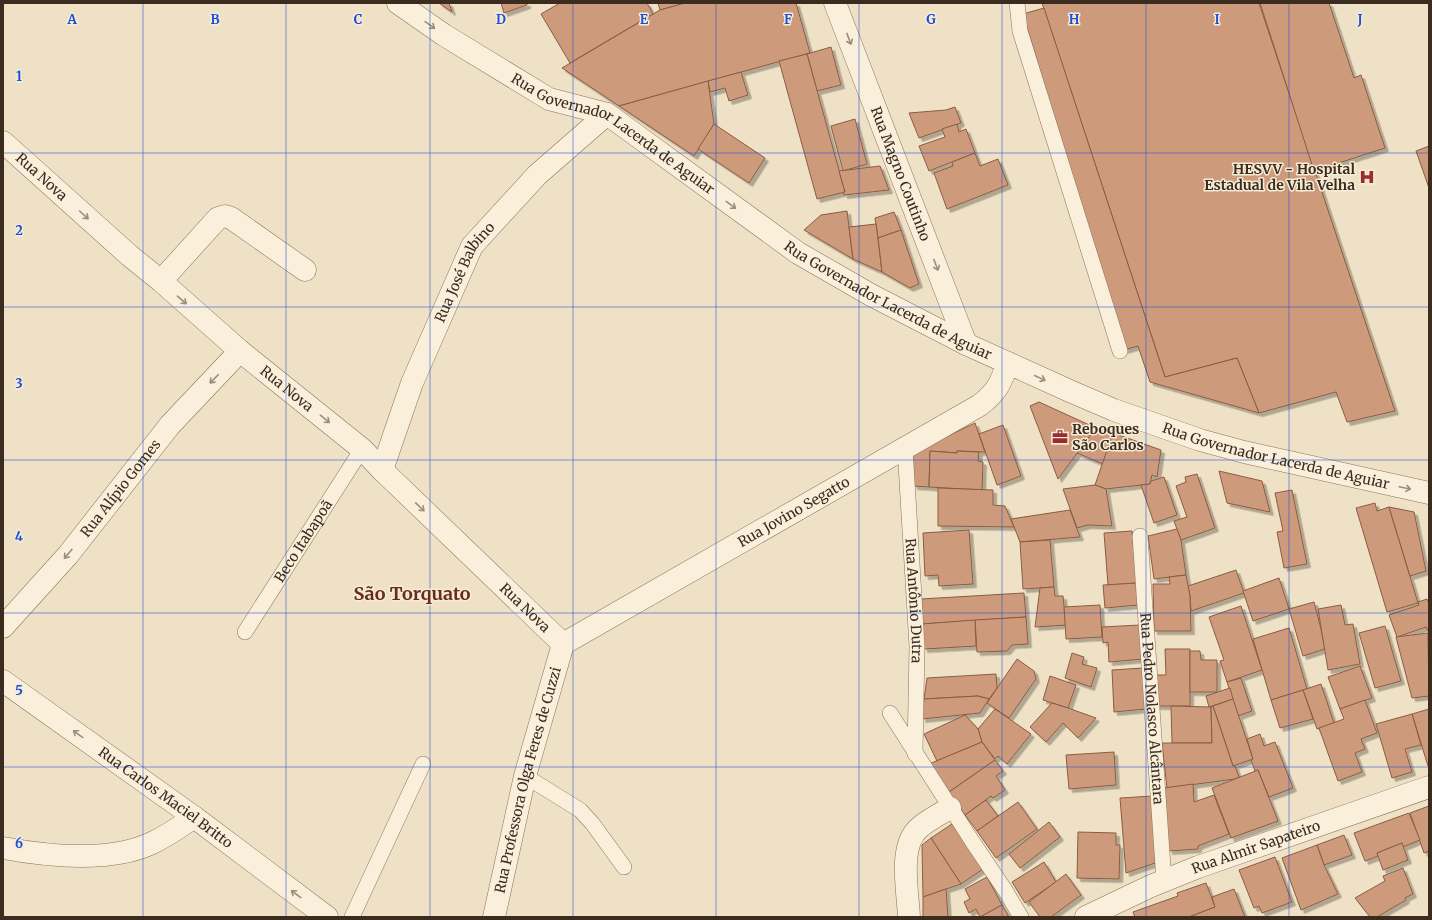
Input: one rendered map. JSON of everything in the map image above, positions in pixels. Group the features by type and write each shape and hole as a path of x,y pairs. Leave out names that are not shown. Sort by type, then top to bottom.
{"street":[{"name":"Rua Governador Lacerda de Aguiar","path":"398,3 444,35 549,99 607,114 798,253 871,295 966,344 1114,410 1200,440 1244,452 1429,493"},
{"name":"Rua Magno Coutinho","path":"835,3 966,344"},
{"name":"Rua José Balbino","path":"382,470 412,383 472,246 537,175 607,114"},
{"name":"Rua Nova","path":"3,142 130,256 161,281 240,351 362,449 563,644"},
{"path":"161,281 218,218 225,216 231,218 305,270"},
{"name":"Rua Alípio Gomes","path":"3,627 68,555 170,425 240,351"},
{"name":"Rua Jovino Segatto","path":"563,644 980,405 999,385 1008,363"},
{"name":"Rua Professora Olga Feres de Cuzzi","path":"494,917 525,776 563,644"},
{"name":"Rua Carlos Maciel Britto","path":"3,681 194,817 327,917"},
{"name":"Rua Almir Sapateiro","path":"1086,917 1126,897 1198,867 1429,787"},
{"path":"909,917 906,860 908,844 918,828 950,808"},
{"path":"3,848 53,854 77,855 102,855 127,851 151,844 174,831 194,817"}],"lane":[{"path":"1017,3 1020,31 1120,351"},
{"name":"Rua Antônio Dutra","path":"906,448 917,646 916,754"},
{"name":"Beco Itabapoã","path":"245,632 362,449"},
{"name":"Rua Pedro Nolasco Alcântara","path":"1140,536 1164,881"},
{"path":"890,713 950,808 1005,890 1020,917"},
{"path":"352,917 423,764"},
{"path":"525,776 580,810 592,823 624,867"}],"building":[{"path":"439,3 449,3 452,12"},
{"path":"501,3 527,3 527,5 504,13"},
{"path":"560,3 647,3 653,14 570,63 541,14"},
{"path":"658,3 685,3 660,10"},
{"path":"685,3 796,3 810,53 619,106 562,68 660,10"},
{"path":"1042,3 1259,3 1395,411 1347,422 1336,392 1259,413 1237,358 1165,377"},
{"path":"1260,3 1329,3 1354,78 1361,75 1385,148 1314,171"},
{"path":"1044,8 1165,377 1237,358 1259,413 1150,382 1138,346 1124,350 1023,14"},
{"path":"831,47 841,85 817,91 807,54"},
{"path":"807,54 845,192 817,199 779,61"},
{"path":"741,72 748,95 729,101 725,88 710,92 708,81"},
{"path":"708,81 714,124 694,156 619,106"},
{"path":"955,107 961,123 919,138 909,113 946,110"},
{"path":"855,119 867,164 843,171 831,126"},
{"path":"714,124 765,158 749,183 698,149"},
{"path":"957,124 959,132 966,129 975,153 929,171 919,146 945,137 942,129"},
{"path":"1429,146 1429,188 1416,151"},
{"path":"975,153 980,166 998,159 1008,185 947,209 934,173 953,166 952,162"},
{"path":"880,166 889,190 844,195 843,192 845,192 839,171"},
{"path":"847,211 853,259 804,230 821,215"},
{"path":"894,212 901,230 878,238 875,218"},
{"path":"876,224 882,272 853,259 849,227"},
{"path":"901,230 919,284 910,288 882,272 878,238"},
{"path":"1039,402 1096,428 1058,479 1030,406"},
{"path":"975,423 985,452 957,451 957,453 930,451 929,487 914,486 910,454"},
{"path":"1003,425 1021,476 997,485 979,434"},
{"path":"1096,428 1113,433 1103,464 1077,453"},
{"path":"1113,433 1161,450 1157,477 1152,475 1150,484 1106,489 1095,485"},
{"path":"930,451 957,453 957,451 979,452 978,461 983,462 982,490 929,487"},
{"path":"1219,471 1262,481 1270,512 1227,503"},
{"path":"1197,474 1215,528 1181,540 1174,521 1187,517 1176,486 1186,482 1185,477"},
{"path":"1164,477 1177,515 1154,523 1141,485 1150,484 1151,481"},
{"path":"1095,485 1106,489 1112,526 1088,525 1077,528 1063,489"},
{"path":"938,488 993,490 993,505 1005,506 1014,527 938,526"},
{"path":"1292,490 1307,564 1284,568 1277,532 1283,531 1275,493"},
{"path":"1375,503 1377,511 1389,507 1418,603 1387,612 1356,508"},
{"path":"1389,507 1414,512 1426,571 1410,576"},
{"path":"1070,510 1080,537 1020,542 1011,519"},
{"path":"1177,529 1181,540 1186,575 1154,579 1148,536"},
{"path":"969,530 973,584 939,586 938,575 925,576 923,533"},
{"path":"1132,531 1137,583 1108,585 1104,533"},
{"path":"1050,540 1054,587 1023,589 1020,542"},
{"path":"1236,570 1244,593 1191,611 1188,586"},
{"path":"1186,575 1190,596 1191,631 1154,631 1153,584 1170,584 1169,577"},
{"path":"1279,578 1289,609 1253,621 1243,591"},
{"path":"1137,583 1138,605 1105,608 1103,585"},
{"path":"1054,587 1055,596 1063,596 1066,625 1035,627 1040,588"},
{"path":"1024,593 1026,617 922,624 921,599"},
{"path":"1427,599 1429,604 1429,633 1426,627 1397,637 1389,615 1419,605 1418,602"},
{"path":"1314,602 1325,649 1303,656 1289,609"},
{"path":"1100,605 1102,637 1066,639 1064,607"},
{"path":"1341,605 1345,625 1353,624 1360,664 1328,670 1318,609"},
{"path":"1241,606 1262,670 1227,682 1220,661 1224,660 1209,617"},
{"path":"1026,617 1028,644 1012,645 1007,651 977,652 975,620"},
{"path":"975,620 976,646 924,649 922,624"},
{"path":"1140,625 1143,659 1109,662 1108,642 1103,643 1102,627"},
{"path":"1385,626 1401,681 1375,688 1359,633"},
{"path":"1289,628 1307,689 1271,700 1253,639"},
{"path":"1428,633 1429,696 1412,698 1396,637"},
{"path":"1165,649 1190,649 1190,706 1154,706 1154,675 1166,675"},
{"path":"1190,651 1200,651 1201,660 1217,660 1217,692 1190,692"},
{"path":"1072,653 1084,657 1082,664 1097,668 1091,687 1065,678"},
{"path":"1017,659 1034,671 1036,679 1009,718 987,703"},
{"path":"1360,666 1372,698 1340,709 1328,677"},
{"path":"1143,668 1146,709 1114,712 1112,670"},
{"path":"996,674 997,688 989,699 978,696 924,699 927,678"},
{"path":"1050,676 1076,685 1068,708 1043,700"},
{"path":"1241,678 1252,711 1238,716 1227,682"},
{"path":"1321,684 1334,723 1317,729 1303,690"},
{"path":"1230,688 1233,699 1209,707 1206,696"},
{"path":"1303,690 1313,719 1280,728 1271,700"},
{"path":"978,696 989,699 980,713 922,719 924,699"},
{"path":"1233,699 1253,759 1233,766 1213,706"},
{"path":"1365,700 1377,733 1361,739 1365,749 1355,753 1362,772 1338,781 1319,728 1344,719 1340,709"},
{"path":"1052,703 1096,718 1078,738 1063,723 1046,742 1030,727"},
{"path":"1171,706 1211,707 1212,743 1172,743"},
{"path":"1213,706 1233,766 1235,766 1239,777 1235,779 1167,788 1162,743 1212,743 1211,707"},
{"path":"995,709 1031,734 1007,764 998,756 995,759 982,742 978,729"},
{"path":"1429,709 1429,765 1428,766 1412,714"},
{"path":"1412,714 1421,745 1405,749 1412,772 1392,778 1376,724"},
{"path":"965,715 978,729 982,742 937,761 924,734"},
{"path":"1260,734 1264,746 1275,742 1293,788 1269,797 1258,770 1255,771 1251,760 1253,759 1247,739"},
{"path":"982,742 995,760 949,792 929,764"},
{"path":"1114,752 1116,785 1069,789 1066,755"},
{"path":"995,760 1003,771 996,776 1005,790 993,798 991,796 965,815 949,792"},
{"path":"1258,770 1278,821 1231,838 1212,788"},
{"path":"1193,784 1194,802 1214,795 1229,834 1198,846 1198,849 1169,851 1164,788"},
{"path":"1153,796 1158,862 1126,873 1120,798"},
{"path":"986,800 998,816 977,831 965,815"},
{"path":"1018,802 1037,829 996,858 977,831"},
{"path":"1429,806 1429,851 1424,853 1410,813"},
{"path":"1409,813 1420,840 1403,847 1402,843 1377,853 1378,856 1365,861 1354,833"},
{"path":"1049,822 1060,837 1020,868 1009,854"},
{"path":"952,824 983,869 961,884 931,838"},
{"path":"1078,832 1116,833 1116,845 1120,845 1119,879 1077,878"},
{"path":"1344,835 1352,855 1324,865 1317,845"},
{"path":"931,838 961,884 923,897 922,845"},
{"path":"1402,843 1408,860 1383,870 1377,853"},
{"path":"1317,845 1324,865 1338,894 1301,910 1282,858"},
{"path":"1275,857 1292,902 1262,913 1259,906 1254,908 1239,870"},
{"path":"1044,862 1056,882 1025,903 1012,882"},
{"path":"1403,868 1413,894 1405,898 1406,900 1377,917 1370,917 1355,898 1385,881 1383,876"},
{"path":"1066,874 1081,895 1051,917 1040,917 1029,902"},
{"path":"987,877 1002,905 980,917 976,909 969,913 964,902 970,899 965,889"},
{"path":"1206,883 1215,907 1189,917 1135,917 1133,912 1178,896 1177,893"},
{"path":"946,889 948,917 923,917 923,897"},
{"path":"1234,889 1245,917 1189,917 1215,907 1212,897"},
{"path":"1002,905 1009,917 980,917"}],"place":[{"name":"HESVV - Hospital Estadual de Vila Velha","path":"1367,177"},
{"name":"Reboques São Carlos","path":"1060,437"}],"district":[{"name":"São Torquato","path":"412,594"}]}
